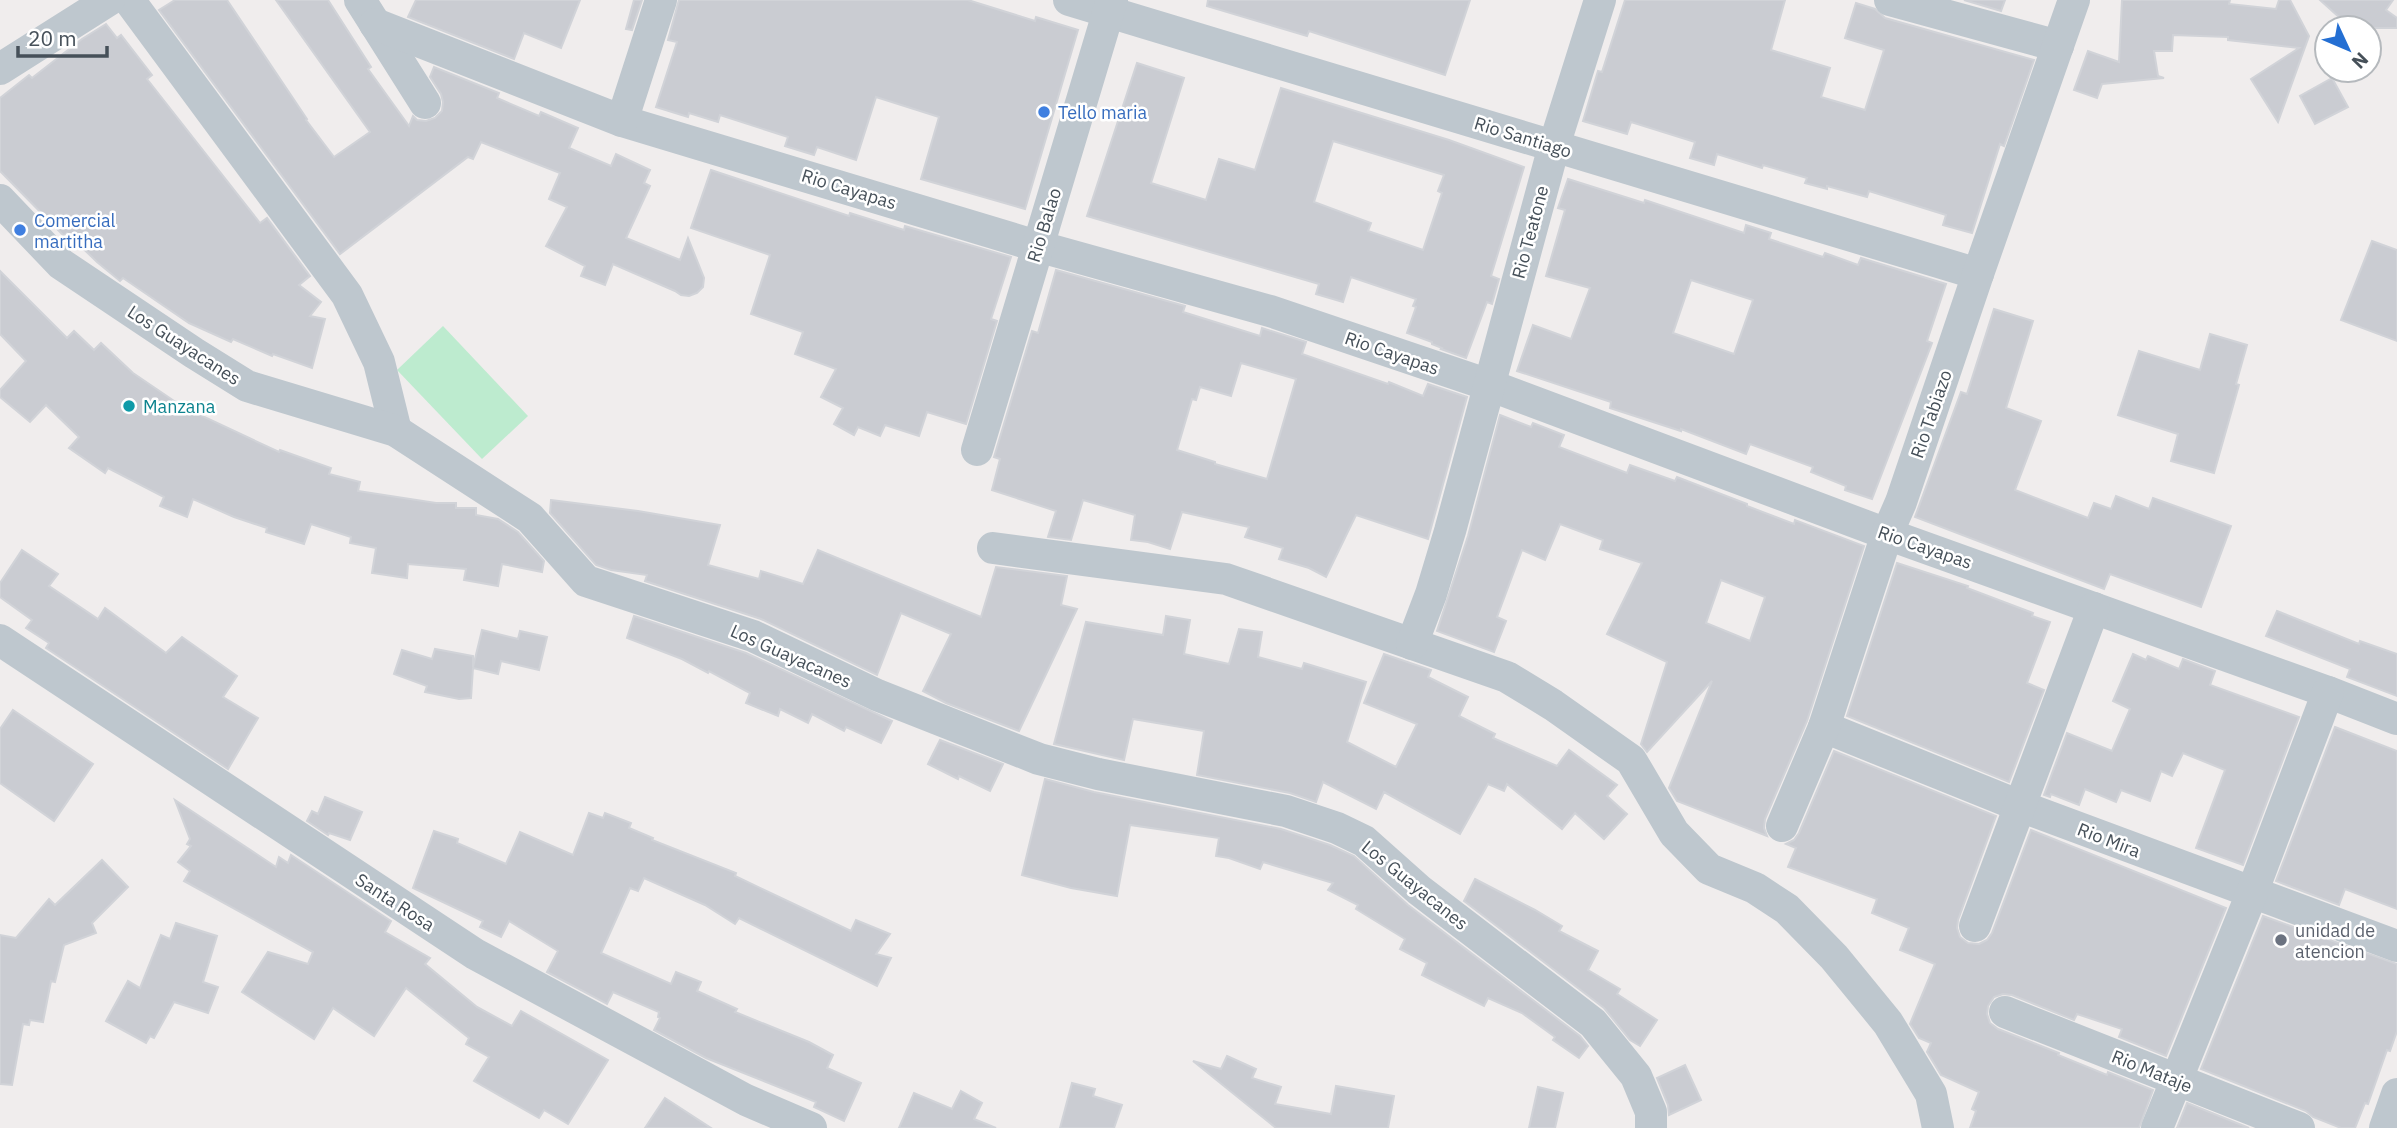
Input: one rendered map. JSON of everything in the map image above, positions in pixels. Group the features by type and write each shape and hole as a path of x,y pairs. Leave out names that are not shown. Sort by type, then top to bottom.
{"street":[{"path":"0,69 109,0"},
{"path":"130,0 347,295 379,362 396,431"},
{"path":"622,121 661,0"},
{"name":"Rio Santiago","path":"1069,0 1110,6 1554,146 1978,274"},
{"name":"Rio Teatone","path":"1412,644 1431,594 1554,146 1600,0"},
{"path":"1890,0 2058,46"},
{"name":"Rio Tabiazo","path":"1782,826 1824,727 1887,534 1905,489 2074,0"},
{"name":"Rio Balao","path":"977,450 1110,6"},
{"path":"367,12 425,103"},
{"name":"Rio Cayapas","path":"367,12 622,121 1037,246 1270,311 1489,385 1887,534 2397,719"},
{"name":"Los Guayacanes","path":"0,200 61,264 194,353 247,386 396,431 530,518 586,581 753,636 877,695 1039,759 1098,774 1286,811 1337,828 1364,841 1419,890 1593,1023 1636,1076 1651,1112 1651,1128"},
{"path":"993,548 1226,579 1507,677 1553,705 1631,760 1674,833 1710,869 1755,888 1787,909 1834,957 1888,1023 1931,1094 1938,1128"},
{"path":"1975,926 2094,608"},
{"name":"Santa Rosa","path":"0,640 475,954 746,1100 811,1128"},
{"path":"2157,1128 2252,894 2328,692"},
{"name":"Rio Mira","path":"1824,727 2020,806 2397,946"},
{"name":"Rio Mataje","path":"2005,1012 2299,1128"},
{"path":"2385,1128 2397,1094"}],"green space":[{"path":"443,326 528,416 482,459 397,370"}],"building":[{"path":"175,0 227,0 306,120 334,157 370,132 276,0 328,0 371,67 368,69 409,126 413,116 417,120 426,121 435,118 442,111 441,94 430,77 434,67 499,93 497,98 539,116 541,112 578,128 569,148 611,166 616,154 650,170 644,183 650,186 626,238 680,260 688,238 704,278 703,287 689,296 681,295 613,264 605,285 581,276 585,266 546,246 567,207 549,199 560,173 481,142 473,159 468,157 340,254 159,10"},
{"path":"416,0 580,0 561,48 524,33 514,59 408,17"},
{"path":"634,0 642,0 632,30 626,29"},
{"path":"679,0 968,0 1035,21 1036,17 1078,30 1025,209 921,179 939,117 876,97 856,160 817,147 814,155 785,146 788,137 720,115 718,122 689,113 688,117 656,107 677,42 668,40"},
{"path":"1208,0 1470,0 1445,75 1309,31 1307,36 1207,6"},
{"path":"1625,0 1785,0 1771,50 1830,68 1821,97 1865,110 1884,50 1845,38 1856,3 1875,9 1885,18 2034,60 2004,146 2000,144 1972,233 1943,225 1946,215 1869,191 1867,197 1827,186 1827,189 1805,183 1807,178 1717,154 1714,165 1690,158 1695,142 1631,122 1627,134 1583,121 1598,71 1602,72"},
{"path":"1964,0 2005,0 2001,11"},
{"path":"2122,0 2230,0 2229,4 2276,9 2279,0 2290,0 2309,36 2278,122 2251,79 2299,48 2228,40 2228,37 2173,35 2172,51 2154,51 2158,76 2164,78 2102,84 2097,98 2074,90 2088,51 2119,62"},
{"path":"2320,0 2393,0 2386,10 2397,18 2397,28 2383,28 2383,14 2336,14"},
{"path":"106,24 117,38 121,35 152,75 147,79 260,223 267,218 310,276 299,285 321,302 310,316 325,319 312,368 273,354 272,356 233,339 231,342 189,323 123,278 120,281 67,233 64,236 0,171 0,98 29,75 32,78"},
{"path":"1137,63 1184,78 1151,183 1206,200 1219,159 1255,170 1281,88 1449,140 1524,167 1491,276 1499,279 1492,304 1487,302 1466,358 1407,333 1416,299 1351,277 1343,302 1316,294 1319,284 1087,216","holes":["1333,141 1444,175 1438,191 1442,193 1423,250 1368,231 1371,223 1314,202"]},
{"path":"2321,84 2335,84 2348,107 2315,124 2300,96"},
{"path":"711,170 849,216 850,213 904,230 905,226 1011,257 991,319 997,321 966,424 927,412 919,436 885,425 880,436 858,427 854,435 834,424 843,408 821,397 836,369 795,354 803,332 751,314 770,255 691,228"},
{"path":"1568,179 1644,203 1645,200 1744,233 1746,225 1771,233 1769,239 1823,257 1825,253 1858,265 1861,258 1946,284 1927,341 1932,343 1872,499 1845,490 1846,486 1811,472 1813,467 1750,444 1746,454 1681,429 1610,408 1611,402 1517,371 1533,325 1571,339 1590,288 1546,276 1565,210 1558,208","holes":["1691,280 1753,300 1734,354 1673,333"]},
{"path":"2372,241 2397,250 2397,341 2341,320"},
{"path":"1056,270 1185,306 1183,312 1260,336 1262,328 1306,342 1302,354 1423,396 1428,384 1467,397 1428,539 1356,515 1326,577 1309,568 1279,559 1283,548 1245,537 1249,527 1182,512 1170,549 1131,540 1135,515 1083,500 1071,540 1048,537 1056,511 992,490 1000,459 994,457 1032,331 1038,333","holes":["1241,363 1296,379 1267,479 1177,450 1192,399 1196,400 1200,387 1231,396"]},
{"path":"0,271 67,338 74,331 94,350 101,343 133,373 183,407 279,452 280,450 331,468 329,474 360,482 358,491 436,503 456,503 456,508 476,508 476,515 498,519 518,532 544,561 542,572 502,564 498,586 464,580 466,569 408,564 407,578 372,573 376,548 350,543 351,537 311,524 304,544 266,532 267,528 193,499 187,517 160,506 164,497 108,468 105,473 69,448 79,437 46,405 30,422 0,397 0,390 26,361 0,334"},
{"path":"1994,309 2033,321 2006,408 2041,421 2015,490 2088,518 2094,503 2111,509 2116,496 2149,509 2153,498 2231,526 2201,607 2110,574 2104,589 1915,517 1961,392 1967,394"},
{"path":"2210,334 2247,345 2236,384 2239,385 2214,473 2171,461 2178,434 2118,415 2139,351 2200,370"},
{"path":"1500,415 1531,427 1533,423 1564,435 1559,447 1627,473 1630,465 1675,481 1677,477 1794,524 1795,520 1864,546 1807,721 1765,819 1767,836 1677,801 1669,788 1712,681 1647,752 1641,744 1667,662 1607,634 1642,563 1600,549 1603,540 1560,524 1545,560 1522,550 1497,617 1506,621 1494,652 1437,631 1468,536","holes":["1721,580 1765,597 1750,641 1706,623"]},
{"path":"551,500 720,525 708,565 759,579 761,571 803,584 818,550 981,617 996,567 1067,576 1061,605 1077,609 1019,731 946,703 923,691 951,634 901,613 877,675 761,619 645,581 647,575 596,565 550,513"},
{"path":"22,550 58,574 49,586 98,619 105,608 166,653 182,637 237,676 223,697 258,718 228,769 46,648 49,643 26,628 32,620 0,597 0,583"},
{"path":"1897,563 1968,586 1967,588 2050,622 2027,683 2044,690 2009,782 1847,716"},
{"path":"2277,611 2359,644 2360,641 2397,654 2397,696 2347,677 2350,669 2266,636"},
{"path":"634,616 746,653 892,721 881,743 846,727 844,731 812,714 808,723 780,709 778,716 746,703 750,693 709,671 708,673 682,659 627,638"},
{"path":"1166,616 1190,620 1184,654 1229,664 1239,629 1262,632 1258,657 1302,669 1304,663 1366,682 1347,742 1396,767 1417,724 1364,703 1384,654 1431,670 1428,677 1468,697 1459,716 1495,734 1493,738 1557,766 1569,750 1617,785 1607,796 1627,814 1604,839 1575,813 1562,829 1507,784 1504,791 1488,784 1460,834 1384,792 1376,809 1323,782 1316,802 1290,793 1197,775 1204,731 1133,719 1124,760 1054,744 1086,622 1163,635"},
{"path":"482,630 518,639 520,631 547,637 539,670 501,661 498,674 473,668 471,698 459,699 425,692 427,686 394,674 402,650 432,659 435,649 473,656 473,667"},
{"path":"2133,654 2146,660 2148,656 2179,669 2183,659 2215,671 2210,685 2299,717 2243,865 2196,848 2225,770 2183,753 2172,776 2161,771 2150,801 2121,790 2116,802 2085,789 2079,805 2051,794 2050,797 2044,795 2067,733 2112,751 2130,709 2113,701"},
{"path":"13,710 93,764 54,821 0,783 0,729"},
{"path":"2335,727 2397,751 2397,909 2345,889 2339,905 2276,881"},
{"path":"940,740 1003,764 990,791 928,764"},
{"path":"1834,751 1996,816 1958,920 1960,937 1968,943 1979,944 1987,940 1992,933 2031,830 2226,908 2166,1056 2119,1037 2122,1029 2077,1014 2074,1020 2012,995 1994,997 1988,1006 1990,1023 1998,1029 2107,1075 2108,1072 2153,1090 2139,1128 1970,1128 1976,1111 1972,1109 1979,1092 1941,1075 1927,1052 1931,1043 1919,1038 1910,1024 1935,964 1900,950 1909,928 1872,913 1877,899 1788,867 1796,848 1786,844 1794,840 1799,833"},
{"path":"1045,779 1094,792 1281,829 1354,856 1408,905 1580,1036 1588,1046 1579,1058 1522,1013 1488,998 1484,1006 1422,975 1427,963 1400,949 1405,939 1356,909 1358,905 1328,890 1333,883 1263,862 1260,869 1216,856 1219,838 1130,825 1117,896 1071,888 1022,875"},
{"path":"325,797 362,812 350,840 329,833 328,835 307,821 312,811 318,814"},
{"path":"175,800 276,867 279,857 288,863 291,855 391,921 385,932 430,958 425,964 477,1007 512,1026 521,1011 608,1060 568,1124 544,1110 539,1118 474,1081 489,1057 466,1044 469,1038 406,988 374,1036 333,1008 314,1039 242,992 268,952 308,964 313,952 184,881 190,871 178,862 191,846 187,844 190,839"},
{"path":"589,813 603,818 605,813 631,823 629,828 653,838 652,840 736,873 735,876 851,931 856,920 890,934 876,954 891,958 877,986 739,918 735,924 705,905 644,878 638,891 630,888 601,953 671,984 676,972 701,982 697,991 737,1009 735,1012 809,1042 833,1055 827,1068 861,1083 844,1121 814,1107 816,1102 706,1058 654,1030 660,1018 659,1012 613,992 607,1004 547,972 558,951 509,921 501,937 480,927 483,921 413,888 434,831 458,839 457,843 506,864 520,832 573,855"},
{"path":"102,860 128,887 92,923 96,933 64,945 55,982 51,981 43,1022 30,1020 29,1025 23,1024 12,1085 0,1084 0,935 16,938 49,899 55,905"},
{"path":"1475,879 1535,910 1562,926 1559,931 1598,951 1588,970 1620,989 1617,994 1657,1020 1640,1046 1630,1040 1604,1008 1464,901"},
{"path":"2263,916 2397,964 2397,1031 2390,1051 2387,1050 2368,1104 2365,1103 2355,1128 2341,1128 2201,1069"},
{"path":"176,923 217,936 203,982 218,987 208,1013 174,1002 154,1038 150,1036 146,1043 106,1021 128,981 140,988 161,935 170,939"},
{"path":"1227,1056 1256,1069 1252,1078 1281,1087 1275,1104 1331,1114 1336,1086 1394,1096 1388,1128 1276,1128 1193,1061 1221,1069"},
{"path":"1685,1065 1701,1100 1669,1115 1668,1105 1657,1078"},
{"path":"1072,1083 1095,1089 1093,1096 1122,1105 1114,1128 1060,1128"},
{"path":"1538,1087 1563,1093 1555,1128 1529,1128"},
{"path":"961,1091 982,1103 974,1119 996,1128 899,1128 914,1093 952,1109"},
{"path":"665,1098 711,1128 645,1128"},
{"path":"2187,1103 2249,1128 2177,1128"}],"place":[{"name":"Tello maria","path":"1044,112"},
{"name":"Comercial martitha","path":"20,230"},
{"name":"Manzana","path":"129,406"},
{"name":"unidad de atencion","path":"2281,940"}]}
